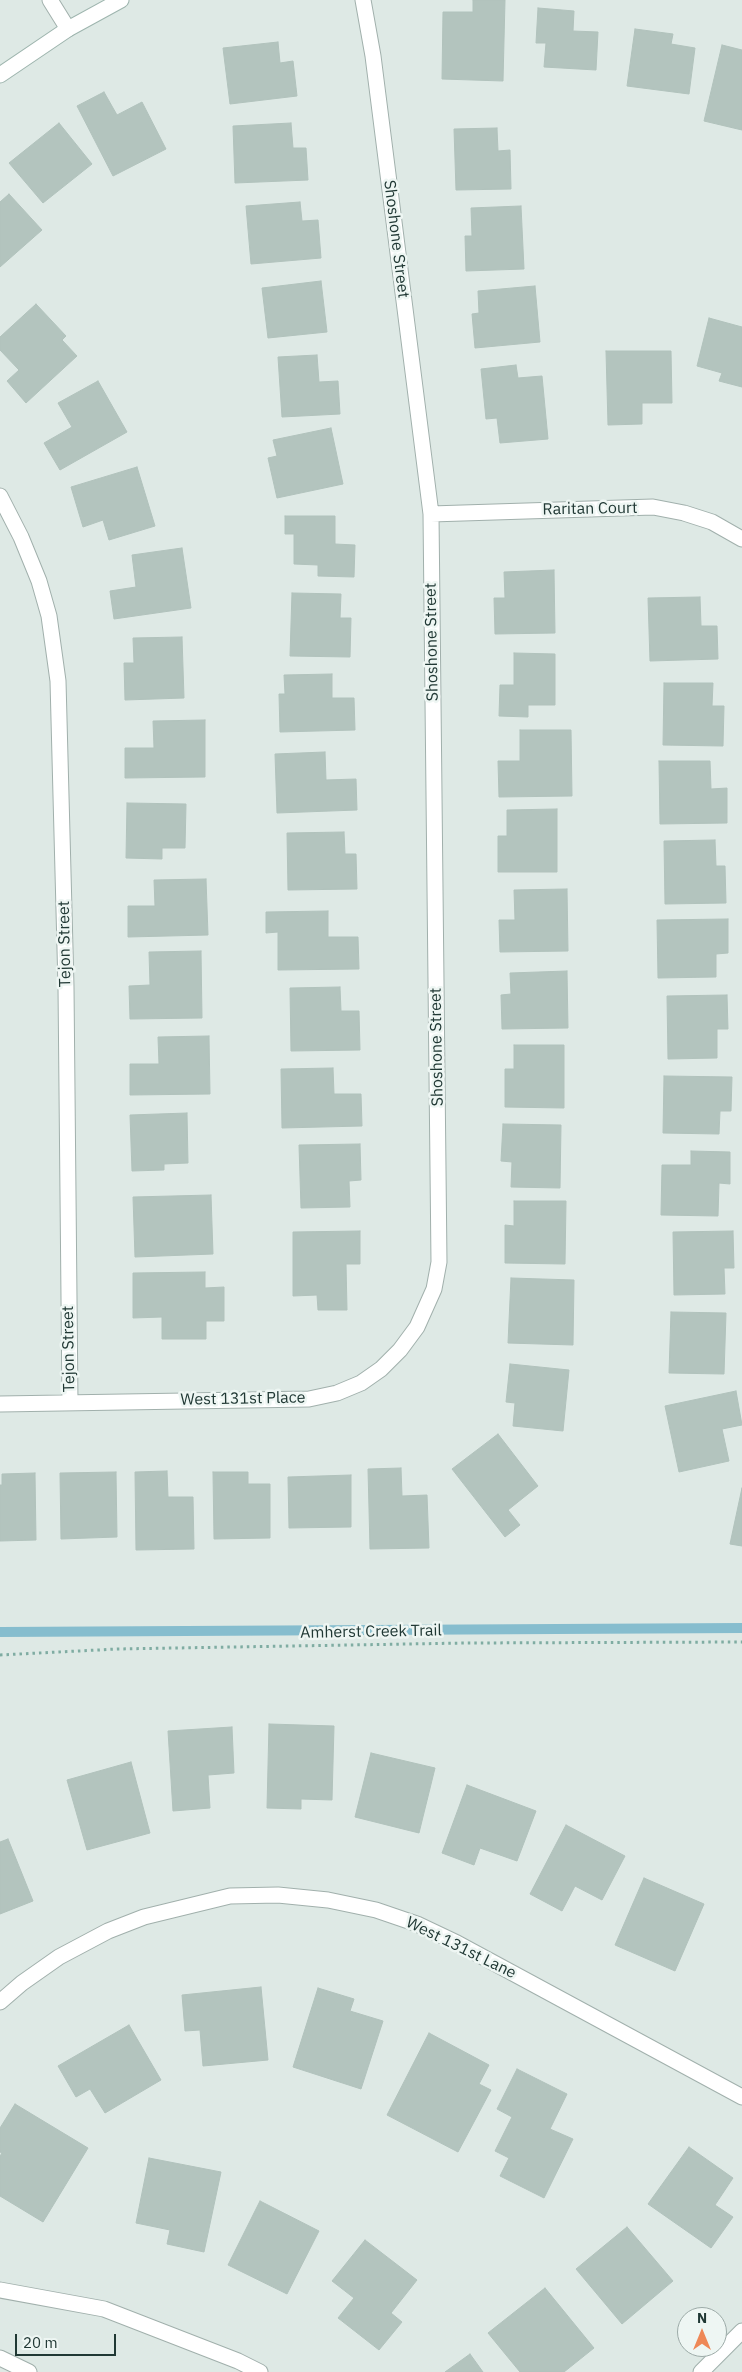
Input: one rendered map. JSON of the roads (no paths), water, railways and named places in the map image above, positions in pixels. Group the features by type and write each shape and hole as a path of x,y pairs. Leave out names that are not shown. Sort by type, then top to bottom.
{"street":[{"path":"50,0 68,29"},
{"path":"0,75 68,29 121,0"},
{"name":"Shoshone Street","path":"363,0 373,56 431,514 439,1262 434,1288"},
{"name":"Tejon Street","path":"0,496 21,537 39,581 49,616 58,681 66,987 70,1402"},
{"name":"Raritan Court","path":"431,514 653,507 684,513 712,522 742,539"},
{"name":"West 131st Place","path":"0,1404 310,1399 337,1393 361,1383 400,1350 416,1327 434,1288"},
{"name":"West 131st Lane","path":"0,2002 22,1983 59,1957 108,1930 144,1917 230,1896 278,1895 328,1900 376,1910 417,1924 457,1943 742,2097"},
{"path":"0,2290 104,2309 238,2361 260,2372"},
{"path":"700,2372 742,2331"},
{"path":"0,2358 29,2372"}],"waterway":[{"path":"0,1632 742,1628"}]}
